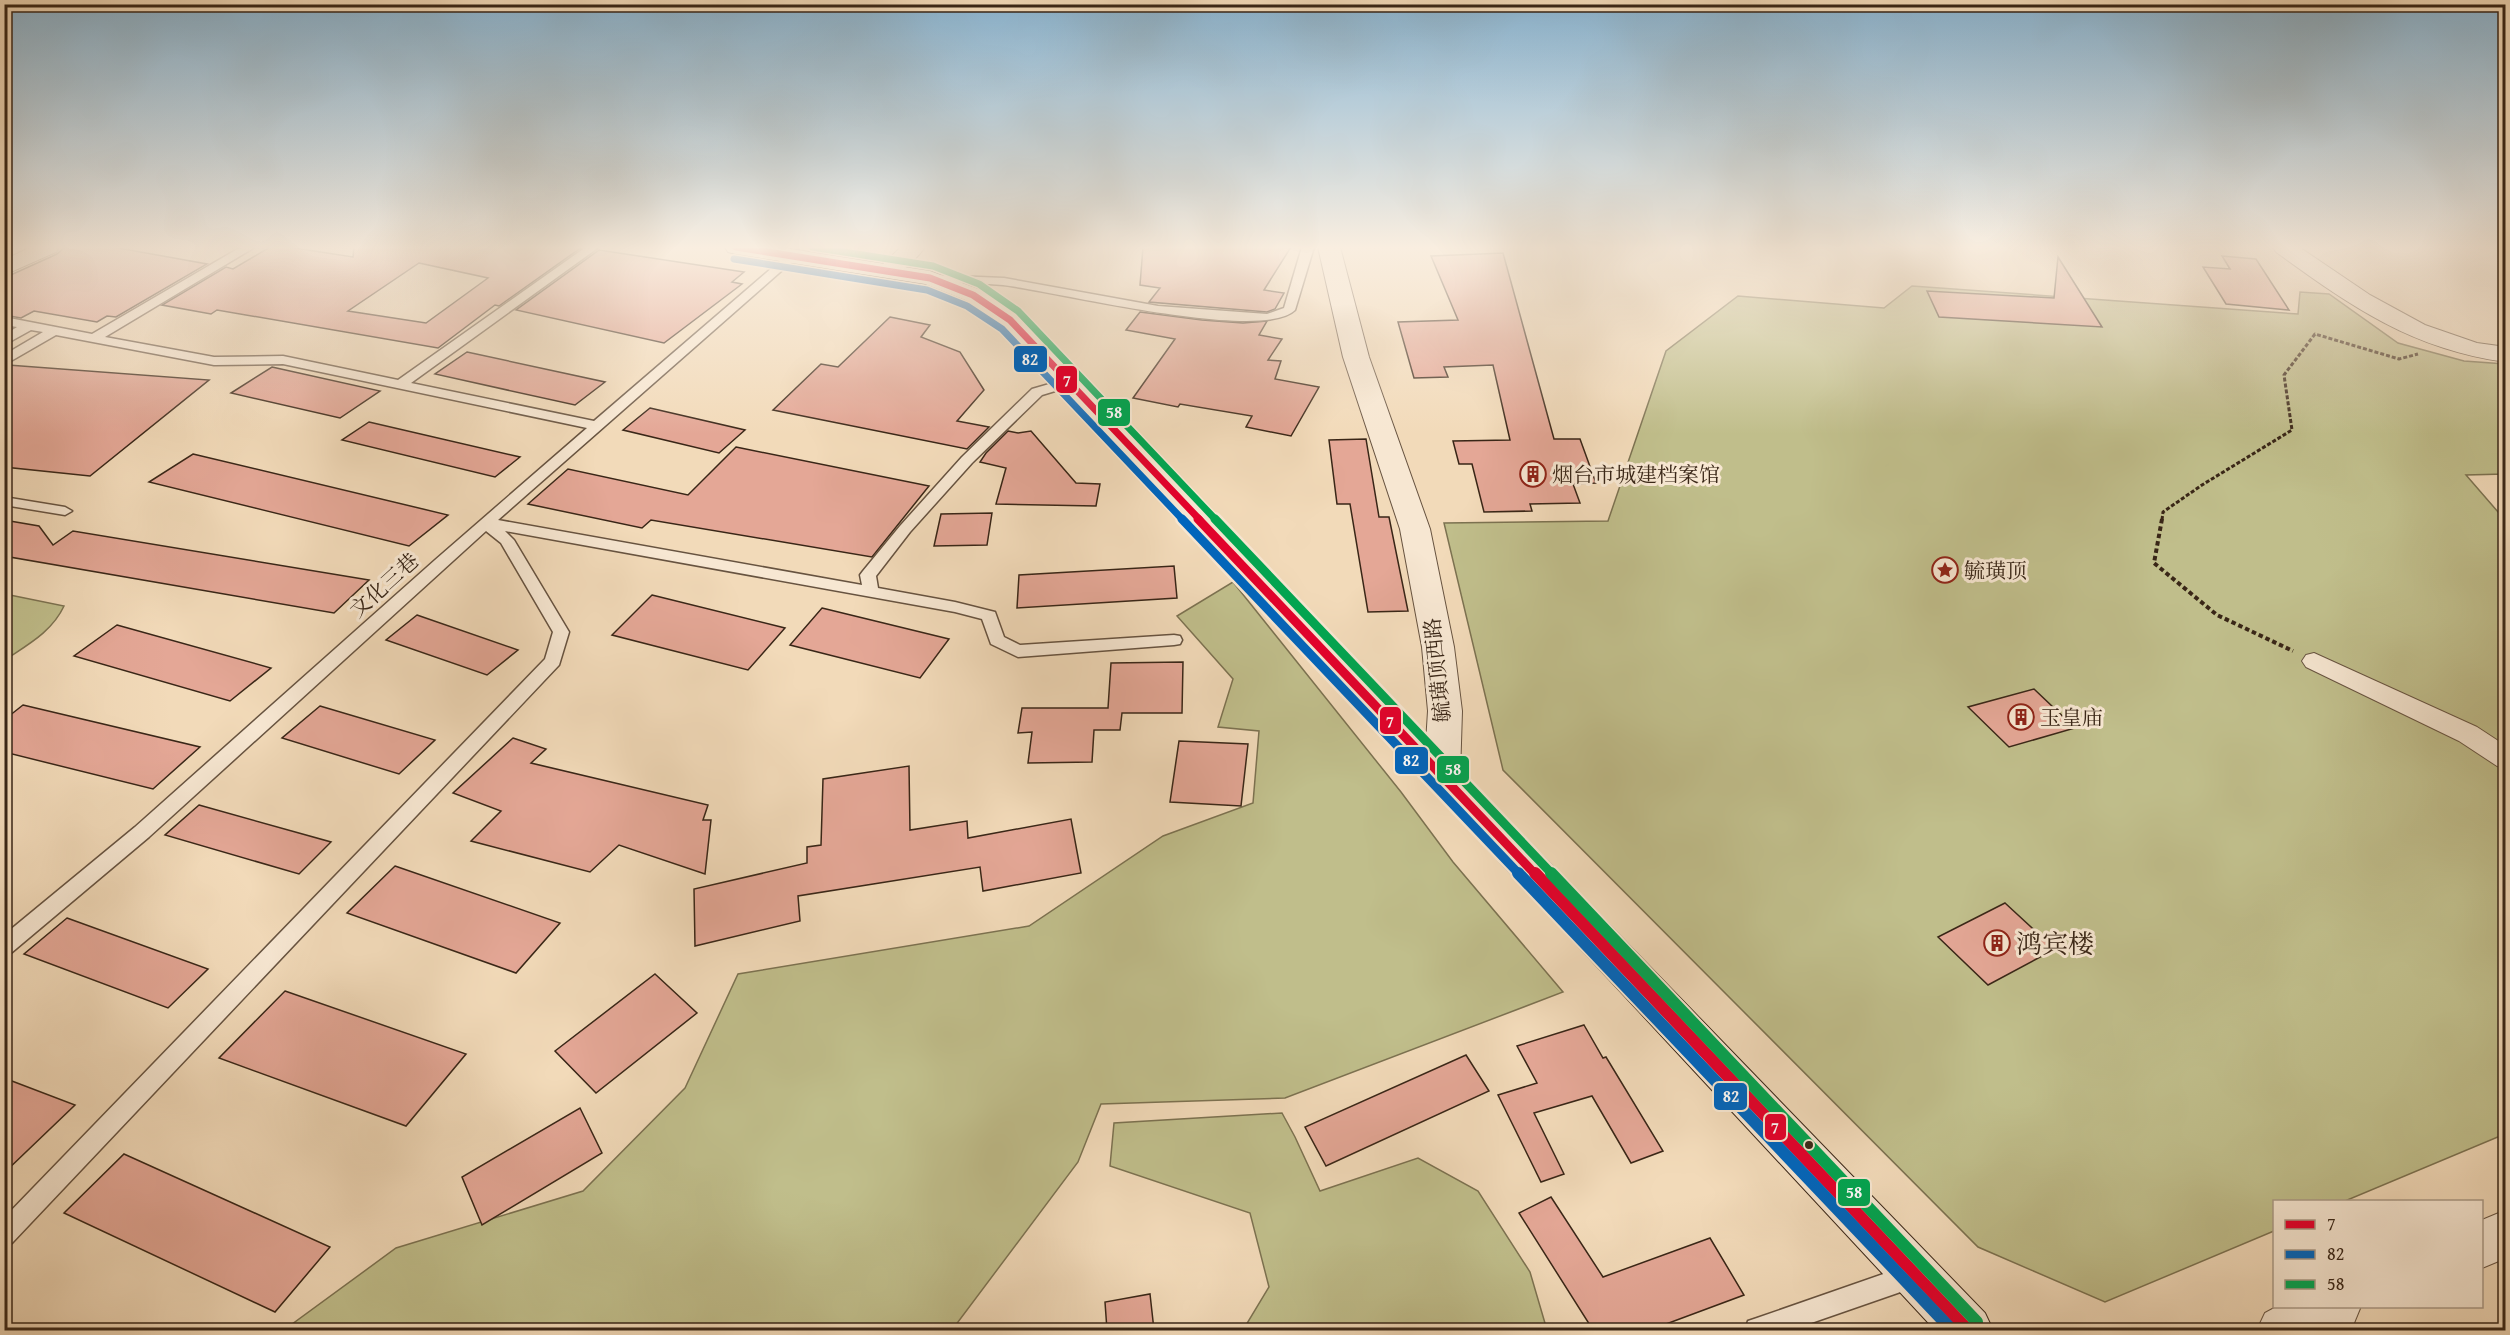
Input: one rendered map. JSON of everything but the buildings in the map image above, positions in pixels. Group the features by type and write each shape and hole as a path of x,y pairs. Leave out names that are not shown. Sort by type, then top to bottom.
{"main road":[{"path":"994,309 1011,321 1070,382 1202,524 1968,1330"},
{"name":"毓璜顶西路","path":"1344,309 1356,357 1415,529 1438,647 1445,711 1442,775"},
{"path":"2377,309 2409,328 2453,346 2483,354 2505,356"},
{"path":"2483,1243 2505,1233"},
{"path":"2282,1330 2332,1308"}],"street":[{"path":"2314,661 2468,734 2505,759"}],"lane":[{"path":"96,337 143,309"},
{"path":"399,386 506,309"},
{"name":"文化三巷","path":"4,947 142,832 486,523 731,309"},
{"path":"1154,309 1269,318 1289,309"},
{"path":"4,321 214,361 283,360 597,426"},
{"path":"4,340 28,326"},
{"path":"4,361 55,330"},
{"path":"870,592 868,575 904,529 967,460 1037,392 1070,382"},
{"path":"4,501 65,511"},
{"path":"486,523 955,607 989,616 997,640 1018,651 1174,640"},
{"path":"4,1235 553,661 561,632 507,540 486,523"},
{"path":"1757,1330 1916,1275"}],"path":[{"path":"2314,661 2217,615 2154,563 2163,512 2202,485 2292,430 2284,375 2315,334 2399,358 2453,346"}],"shaded area":[{"path":"1721,309 2233,309 2298,314 2298,309 2351,309 2398,343 2464,361 2505,364 2505,474 2466,475 2505,520 2505,1134 2347,1200 2273,1200 2273,1231 2105,1302 1978,1247 1503,770 1444,523 1608,521 1666,351"},
{"path":"1233,582 1401,792 1453,862 1563,992 1285,1098 1101,1104 1078,1162 952,1330 284,1330 396,1248 583,1191 685,1088 738,974 1029,926 1163,836 1253,803 1259,731 1218,727 1233,679 1177,616"},
{"path":"5,594 64,606 46,631 5,660"},
{"path":"1282,1113 1320,1191 1418,1158 1478,1191 1530,1272 1547,1330 1243,1330 1269,1287 1250,1213 1110,1166 1114,1123"}],"transit line":[{"name":"82","path":"972,309 1002,329 1952,1330"},
{"name":"7","path":"994,309 1010,320 1968,1330"},
{"name":"58","path":"1016,309 1977,1322"}],"place":[{"name":"烟台市城建档案馆","path":"1533,474"},
{"name":"毓璜顶","path":"1945,570"},
{"name":"玉皇庙","path":"2021,717"},
{"name":"鸿宾楼","path":"1997,943"}]}
